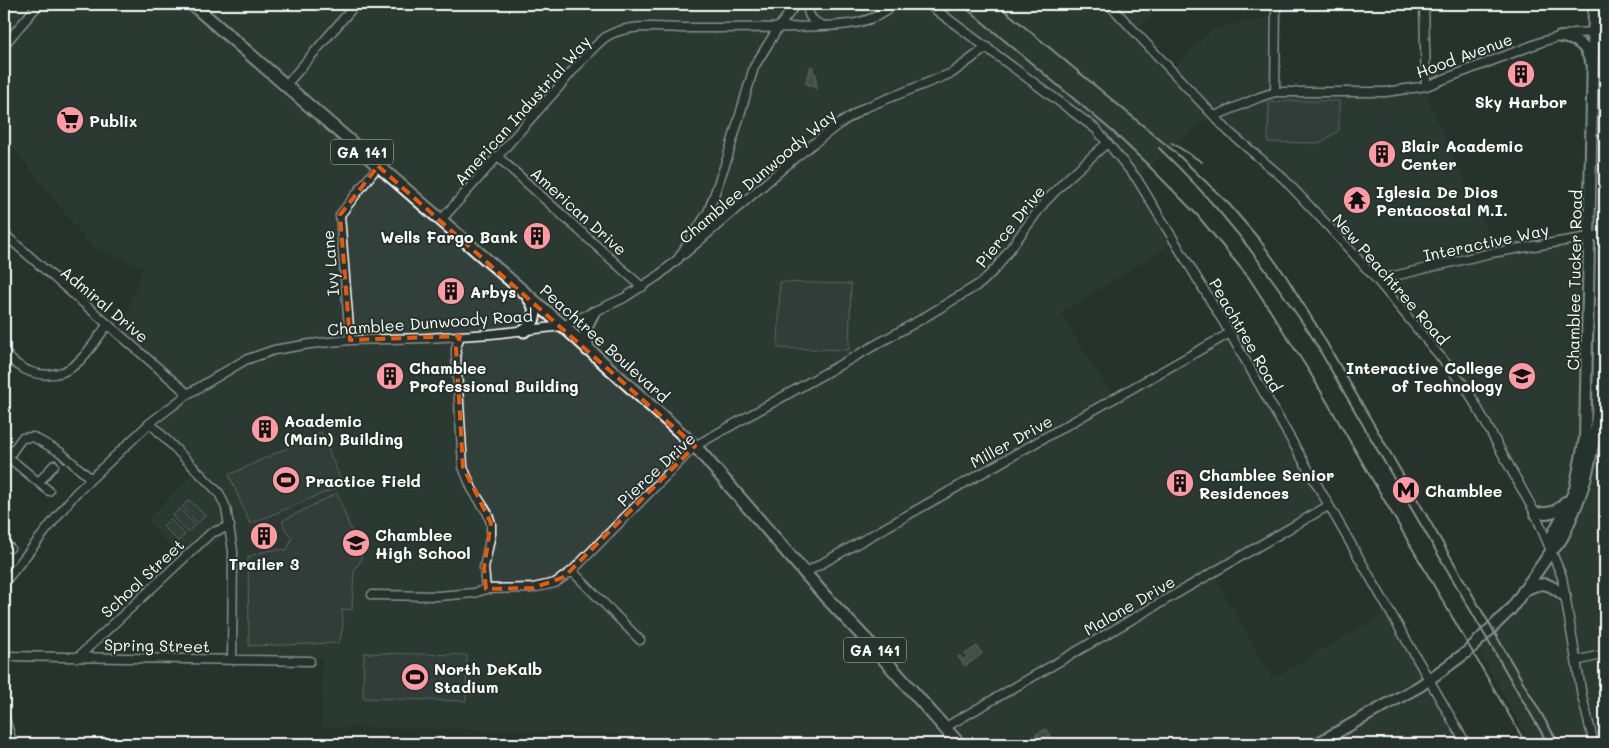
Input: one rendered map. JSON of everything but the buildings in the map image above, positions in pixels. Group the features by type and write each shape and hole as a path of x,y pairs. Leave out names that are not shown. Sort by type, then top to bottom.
{"highway":[{"name":"Peachtree Boulevard","path":"192,4 563,326 695,446 805,573 959,744"},
{"path":"524,331 532,325 534,320 532,302 526,294"},
{"path":"588,350 585,331 593,313"}],"main road":[{"name":"Chamblee Tucker Road","path":"1552,550 1553,534 1575,489 1582,457 1587,418 1594,4"},
{"name":"Chamblee Tucker Road","path":"1316,744 1429,680 1467,652 1511,609 1552,550 1560,543 1577,506 1588,473 1596,438 1599,374 1605,27"},
{"path":"1560,37 1572,38 1587,49 1592,67"},
{"path":"1535,512 1546,514 1555,512 1562,507 1575,489"},
{"path":"1522,591 1540,584 1546,584 1552,586 1565,596"}],"street":[{"path":"4,45 40,4"},
{"path":"286,85 356,4"},
{"name":"Chamblee Dunwoody Road","path":"4,583 75,494 150,423 188,394 245,360 274,350 310,344 350,340 460,336 563,326 593,313 642,287 678,259 708,212 727,159 754,67 778,28 796,4"},
{"path":"808,4 811,18 817,23 826,26"},
{"name":"American Industrial Way","path":"440,220 485,172 569,75 608,36 634,28 778,28 848,24 865,20 889,9 894,4"},
{"name":"Peachtree Road","path":"928,4 1096,129 1137,179 1230,333 1466,744"},
{"name":"New Peachtree Road","path":"1109,4 1229,132 1283,178 1377,280 1467,389 1535,512 1562,577 1582,696 1594,744"},
{"path":"1276,4 1276,92"},
{"path":"1424,4 1426,86"},
{"name":"Hood Avenue","path":"1215,116 1276,92 1386,92 1426,86 1544,41 1574,33 1605,32"},
{"name":"Chamblee Dunwoody Way","path":"678,259 737,210 796,157 839,124 864,108 952,73 987,47"},
{"path":"1227,111 1226,119 1229,132"},
{"name":"Pierce Drive","path":"372,595 438,596 474,593 486,589 522,589 555,583 572,571 695,446 920,320 980,283 996,268 1044,203 1067,179 1107,143"},
{"name":"American Drive","path":"497,156 642,287"},
{"name":"Ivy Lane","path":"350,340 340,215 378,166"},
{"name":"Admiral Drive","path":"4,234 188,394"},
{"name":"Interactive Way","path":"1377,280 1491,253 1601,235"},
{"path":"4,351 16,365 30,373 45,375 57,373 75,365 108,324"},
{"name":"Miller Drive","path":"805,573 1230,333"},
{"path":"450,336 456,348"},
{"path":"460,336 456,348 463,467 472,489 487,512 490,523 491,538 484,568 486,589"},
{"path":"150,423 220,493 226,508 233,551 232,660"},
{"path":"49,491 6,460 22,438 33,437 60,452 90,479"},
{"path":"39,482 54,464"},
{"name":"Malone Drive","path":"944,728 1328,506"},
{"name":"School Street","path":"77,658 211,533 230,526"},
{"path":"572,571 640,640"},
{"path":"1576,662 1605,654"},
{"name":"Spring Street","path":"4,656 310,661"},
{"path":"4,716 13,744"}],"highlighted area":[{"path":"378,166 695,446 564,577 533,588 486,589 484,568 491,523 463,467 456,348 460,336 350,340 340,215"}],"shaded area":[{"path":"4,4 1166,4 1133,32 1170,72 1214,28 1278,16 1275,91 1423,90 1497,251 1605,239 1605,744 1531,744 1472,639 1513,606 1535,574 1564,548 1525,481 1465,386 1299,194 1214,114 1137,176 1177,241 1061,313 1106,387 1117,396 1230,333 1328,506 1210,568 1272,679 1390,610 1471,744 724,744 718,739 503,730 321,727 322,658 227,658 231,631 231,553 227,534 186,563 146,520 200,467 158,425 178,407 195,397 186,391 121,330 143,268 91,246 4,136"},
{"path":"810,67 813,67 813,74 816,74 817,89 805,83"},
{"path":"1284,101 1339,101 1339,130 1320,143 1268,142 1269,103"},
{"path":"780,282 851,284 849,350 778,348"},
{"name":"Practice Field","path":"321,432 343,485 250,524 229,475"},
{"path":"337,493 362,559 354,570 352,610 342,609 343,626 339,643 249,646 248,557 268,551 287,550 292,537 286,531 282,521"},
{"path":"189,500 205,515 198,523 182,507"},
{"path":"180,509 195,525 188,532 172,516"},
{"path":"170,519 185,535 178,541 163,526"},
{"path":"977,646 982,654 965,666 958,657 960,656 963,660 967,657 965,654"},
{"name":"North DeKalb Stadium","path":"364,653 467,655 466,701 363,698"},
{"path":"1046,729 1054,743 1039,744 1035,737 1036,734"}],"railway":[{"path":"961,4 1112,131 1147,164 1197,215 1249,278 1309,371 1526,744"},
{"path":"997,4 1176,153 1229,204 1259,239 1286,276 1320,331 1559,744"},
{"path":"1172,143 1202,162"},
{"path":"1159,148 1202,192 1240,237 1276,284 1310,334 1548,744"}],"place":[{"name":"Sky Harbor","path":"1521,74"},
{"name":"Publix","path":"70,120"},
{"name":"Blair Academic Center","path":"1382,154"},
{"name":"Iglesia De Dios Pentacostal M.I.","path":"1357,200"},
{"name":"Wells Fargo Bank","path":"537,236"},
{"name":"Arbys","path":"451,291"},
{"name":"Chamblee Professional Building","path":"390,376"},
{"name":"Interactive College of Technology","path":"1522,376"},
{"name":"Academic (Main) Building","path":"265,429"},
{"name":"Practice Field","path":"286,480"},
{"name":"Chamblee Senior Residences","path":"1180,483"},
{"name":"Chamblee","path":"1406,490"},
{"name":"Trailer 3","path":"264,536"},
{"name":"Chamblee High School","path":"356,543"},
{"name":"North DeKalb Stadium","path":"415,677"}]}
